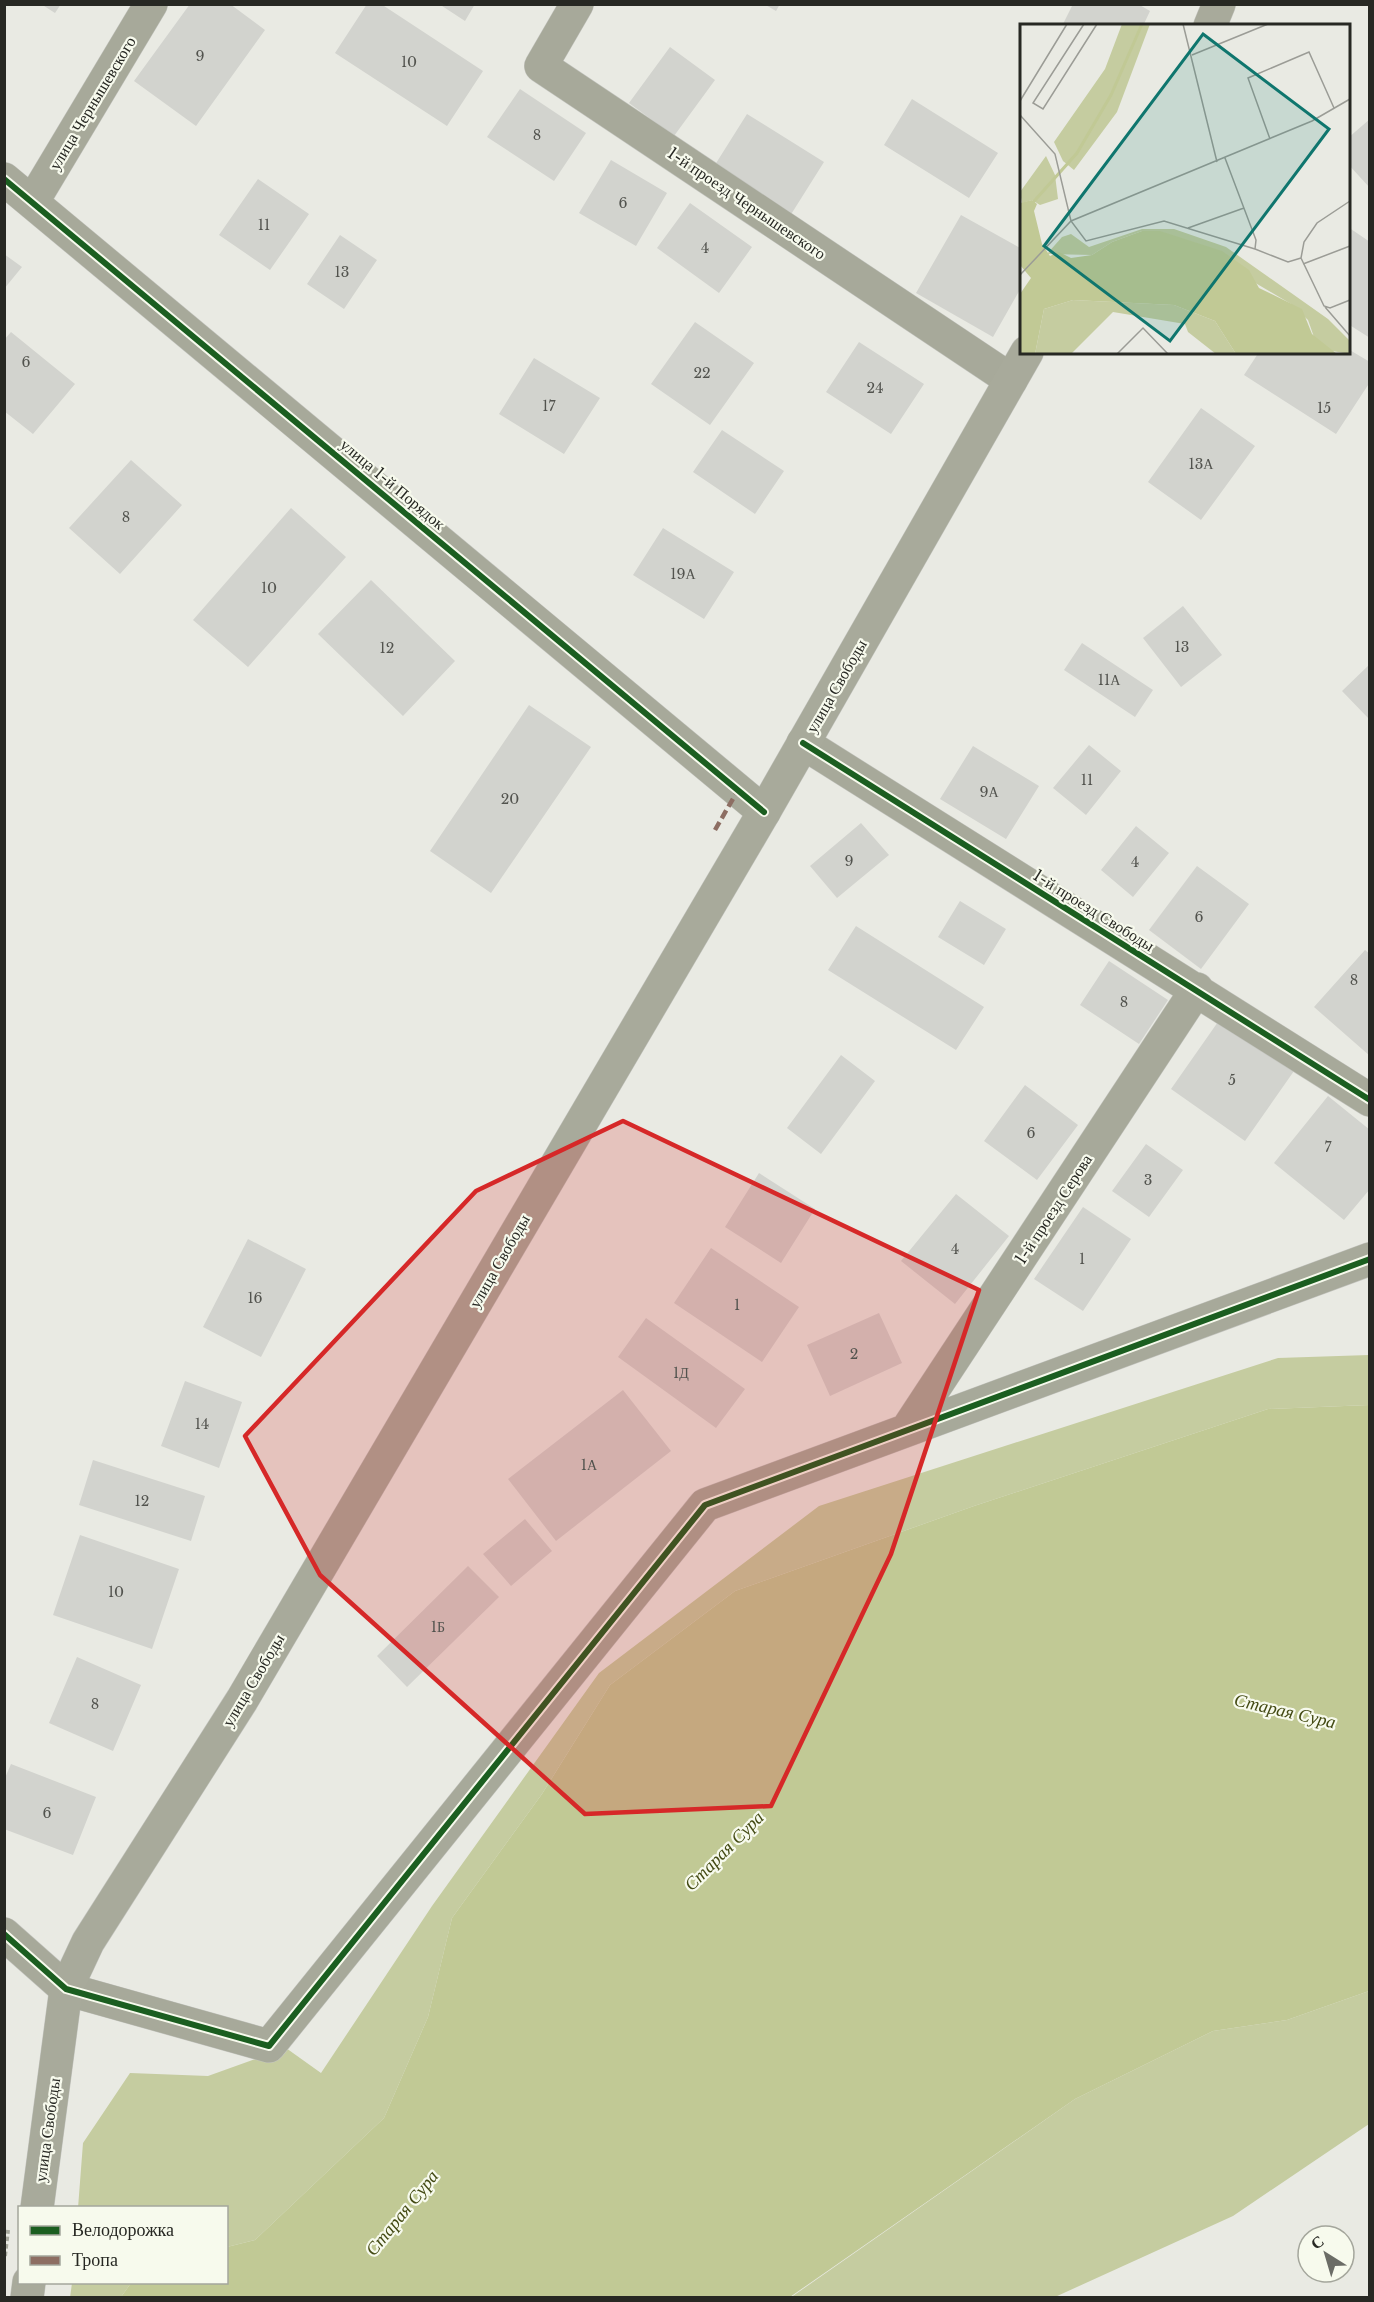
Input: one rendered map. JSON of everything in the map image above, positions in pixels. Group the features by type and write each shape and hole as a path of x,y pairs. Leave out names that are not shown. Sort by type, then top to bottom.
{"main road":[{"path":"1211,24 1219,4"},
{"name":"улица Свободы","path":"38,2199 66,1989 88,1942 242,1700 764,812 1019,366"}],"street":[{"name":"улица Чернышевского","path":"33,201 150,4"},
{"name":"1-й проезд Чернышевского","path":"577,4 541,66 1019,366"},
{"name":"улица 1-й Порядок","path":"4,179 764,812"},
{"name":"1-й проезд Свободы","path":"803,743 1370,1100"},
{"name":"1-й проезд Серова","path":"908,1428 1197,990"},
{"path":"4,1934 66,1989 269,2046 705,1505 1370,1259"}],"highlighted area":[{"path":"623,1121 979,1290 891,1554 771,1806 585,1814 320,1575 245,1436 476,1191"}],"shaded area":[{"path":"1369,1355 1369,1405 1268,1409 974,1506 735,1591 610,1685 542,1794 452,1918 428,2017 384,2118 255,2240 228,2247 228,2206 78,2206 83,2143 130,2073 208,2076 286,2048 321,2073 432,1906 599,1673 819,1506 1278,1358"},
{"path":"1369,1991 1369,2124 1233,2216 1055,2297 790,2298 1075,2099 1213,2031 1287,2020"},
{"path":"72,2284 130,2284 121,2297 70,2298"}],"water":[{"name":"Старая Сура","path":"1369,1405 1369,1991 1287,2020 1213,2031 1075,2099 790,2297 121,2297 130,2284 228,2284 228,2247 255,2240 384,2118 428,2017 452,1918 542,1794 610,1685 735,1591 974,1506 1268,1409"}],"building":[{"path":"41,4 61,4 55,13"},
{"path":"190,4 230,4 265,30 196,126 134,81"},
{"path":"367,4 381,4 483,71 447,126 335,53"},
{"path":"439,4 475,4 465,21"},
{"path":"764,4 780,4 776,11"},
{"path":"1073,4 1138,4 1150,11 1144,24 1063,24"},
{"path":"670,47 715,80 674,136 629,103"},
{"path":"520,89 586,133 554,181 487,137"},
{"path":"912,99 998,153 969,198 884,145"},
{"path":"747,114 824,162 790,216 713,168"},
{"path":"1370,119 1370,188 1350,166 1350,136"},
{"path":"611,160 667,193 636,246 579,213"},
{"path":"258,179 309,214 270,270 219,235"},
{"path":"690,203 752,247 719,293 657,248"},
{"path":"961,215 1020,248 1020,290 993,337 916,293"},
{"path":"1350,228 1370,242 1370,338 1350,325"},
{"path":"340,235 377,260 344,309 307,284"},
{"path":"4,254 22,267 4,289"},
{"path":"695,322 754,363 710,425 651,384"},
{"path":"11,332 75,384 33,434 4,411 4,340"},
{"path":"859,342 924,384 891,434 826,392"},
{"path":"1350,350 1370,362 1370,382 1336,434 1244,375 1258,354 1350,354"},
{"path":"534,358 600,398 564,454 499,414"},
{"path":"1201,408 1255,446 1201,520 1148,482"},
{"path":"722,430 784,471 755,514 693,472"},
{"path":"131,460 182,505 120,574 69,528"},
{"path":"291,508 346,557 248,667 193,620"},
{"path":"663,528 734,572 704,619 633,575"},
{"path":"371,580 455,661 403,716 318,634"},
{"path":"1183,606 1222,655 1181,687 1143,638"},
{"path":"1082,643 1153,690 1135,717 1064,670"},
{"path":"1370,664 1370,720 1342,691"},
{"path":"529,705 591,747 491,893 430,851"},
{"path":"1089,745 1121,771 1086,815 1053,788"},
{"path":"973,746 1039,786 1006,839 940,799"},
{"path":"861,823 889,855 837,898 810,866"},
{"path":"1136,826 1169,853 1133,897 1101,870"},
{"path":"1197,866 1249,904 1201,969 1149,930"},
{"path":"960,901 1006,929 984,965 938,937"},
{"path":"856,926 984,1007 956,1050 828,970"},
{"path":"1365,950 1370,954 1370,1056 1314,1007"},
{"path":"1109,961 1168,1000 1139,1044 1080,1005"},
{"path":"1220,1019 1294,1071 1245,1141 1171,1089"},
{"path":"841,1055 875,1081 821,1154 787,1128"},
{"path":"1025,1085 1078,1125 1037,1180 984,1141"},
{"path":"1328,1096 1370,1130 1370,1189 1344,1220 1274,1163"},
{"path":"1146,1144 1183,1170 1149,1217 1112,1191"},
{"path":"759,1173 815,1209 781,1263 725,1227"},
{"path":"956,1194 1009,1236 955,1304 901,1261"},
{"path":"1083,1207 1131,1239 1083,1311 1034,1279"},
{"path":"248,1239 306,1269 261,1357 203,1327"},
{"path":"711,1248 799,1307 762,1362 674,1303"},
{"path":"879,1313 902,1363 830,1396 807,1345"},
{"path":"646,1318 745,1389 716,1428 618,1357"},
{"path":"185,1381 242,1402 219,1468 161,1446"},
{"path":"623,1390 671,1451 556,1541 508,1479"},
{"path":"93,1460 205,1496 191,1541 79,1505"},
{"path":"525,1519 552,1551 511,1586 483,1554"},
{"path":"80,1535 179,1569 152,1649 53,1615"},
{"path":"468,1566 499,1597 407,1687 377,1656"},
{"path":"77,1657 141,1685 113,1751 49,1723"},
{"path":"11,1764 96,1797 73,1855 4,1829 4,1780"}],"marked path":[{"path":"715,830 738,790"}],"cycle path":[{"path":"4,179 764,812"},
{"path":"803,743 1370,1100"},
{"path":"4,1934 66,1989 269,2046 705,1505 1370,1259"}]}
